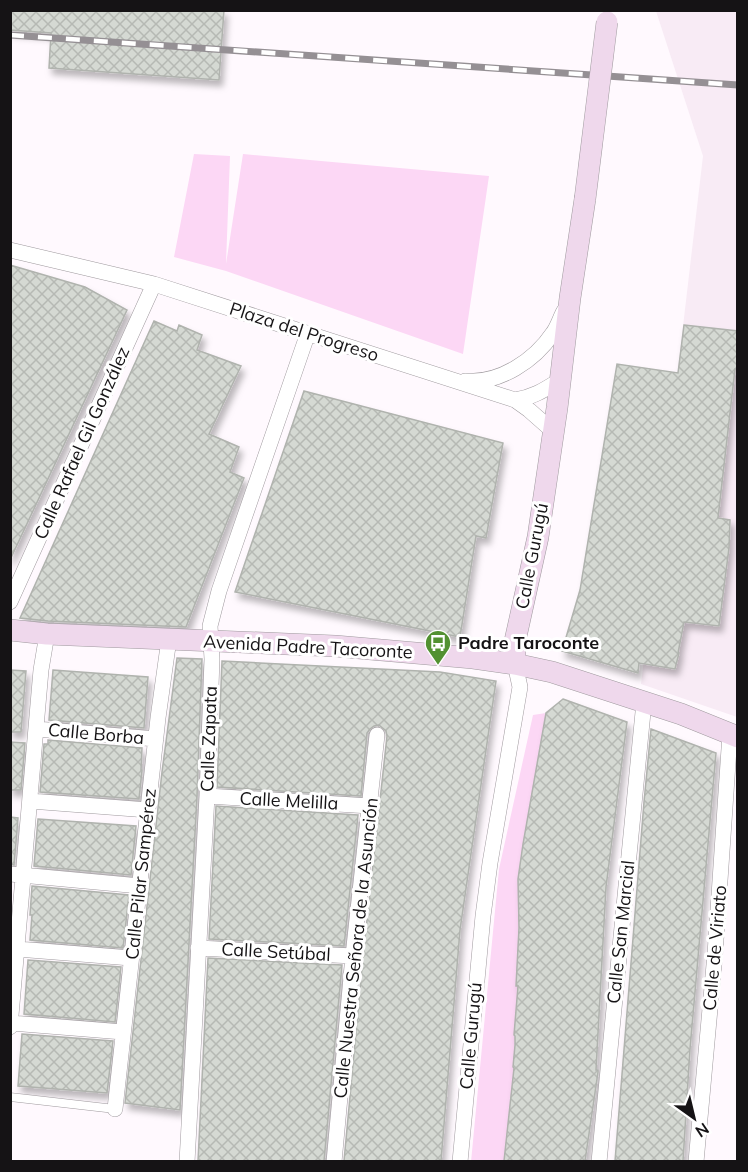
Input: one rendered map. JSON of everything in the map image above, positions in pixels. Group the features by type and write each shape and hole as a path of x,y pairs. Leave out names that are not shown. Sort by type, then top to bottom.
{"main road":[{"name":"Calle Gurugú","path":"515,664 515,641 538,537 554,432 608,14"},
{"name":"Avenida Padre Tacoronte","path":"10,630 47,634 335,646 515,664 552,672 681,714 734,735"}],"street":[{"name":"Plaza del Progreso","path":"10,250 154,284 515,400 554,432"},
{"name":"Calle Rafael Gil González","path":"10,602 154,284"},
{"name":"Plaza del Progreso","path":"454,380 475,382 495,378 512,371 529,359 555,331 570,298"},
{"name":"Calle Zapata","path":"187,1161 207,796 212,659 210,626 219,591 308,333"},
{"path":"515,400 538,394 560,380"},
{"path":"47,634 41,669 30,801 17,875 17,949 11,1025 123,1032"},
{"name":"Calle Pilar Sampérez","path":"115,1109 169,639"},
{"name":"Calle Gurugú","path":"460,1161 483,916 520,687 515,664"},
{"name":"Calle San Marcial","path":"599,1161 644,702"},
{"name":"Calle Borba","path":"36,729 156,738"},
{"name":"Calle Nuestra Señora de la Asunción","path":"334,1161 377,735"},
{"name":"Calle de Viriato","path":"696,1161 734,735"},
{"name":"Calle Melilla","path":"207,796 370,806"},
{"path":"30,801 148,810"},
{"path":"17,875 140,885"},
{"name":"Calle Setúbal","path":"198,948 353,957"},
{"path":"17,949 131,958"}],"lane":[{"path":"10,1097 115,1109"}],"shaded area":[{"path":"656,11 737,11 737,717 641,684 703,156"},
{"path":"194,154 230,156 226,264 243,154 489,176 463,354 226,271 174,257"},
{"path":"546,713 518,879 519,928 516,986 519,986 514,1035 514,1068 504,1161 471,1162 499,869 533,715"}],"building":[{"path":"10,10 224,10 219,80 49,68 51,33 10,30"},
{"path":"10,265 85,287 127,310 10,560"},
{"path":"154,321 177,331 179,325 202,335 197,350 241,366 209,434 239,447 230,472 244,478 186,627 20,618"},
{"path":"684,325 738,331 738,369 735,369 718,518 730,520 729,548 719,626 684,622 675,669 639,663 638,673 562,651 580,590 617,364 678,373"},
{"path":"304,391 503,443 486,538 476,536 460,637 235,592"},
{"path":"177,658 202,659 180,1110 125,1103"},
{"path":"222,661 440,672 496,681 460,930 441,1161 344,1161 386,731 379,725 374,726 367,733 361,796 217,787"},
{"path":"10,670 26,671 21,732 10,732"},
{"path":"53,670 148,677 144,728 49,720"},
{"path":"563,699 627,722 606,887 596,1070 598,1072 585,1161 504,1161 514,1068 518,986 516,986 519,928 518,879 546,713"},
{"path":"651,729 716,753 690,1049 683,1161 615,1161 644,802"},
{"path":"48,740 142,748 139,799 40,792 44,744 48,744"},
{"path":"10,742 25,743 21,790 10,790"},
{"path":"216,806 358,815 344,946 209,939"},
{"path":"10,817 18,818 14,865 10,864"},
{"path":"38,819 136,826 131,875 34,866"},
{"path":"32,886 129,895 123,948 30,940"},
{"path":"208,958 342,965 324,1161 198,1161"},
{"path":"28,960 121,967 115,1022 24,1014"},
{"path":"22,1034 113,1041 107,1093 18,1086"}],"railway":[{"path":"10,35 738,85"}],"place":[{"name":"Padre Taroconte","path":"438,666"}]}
